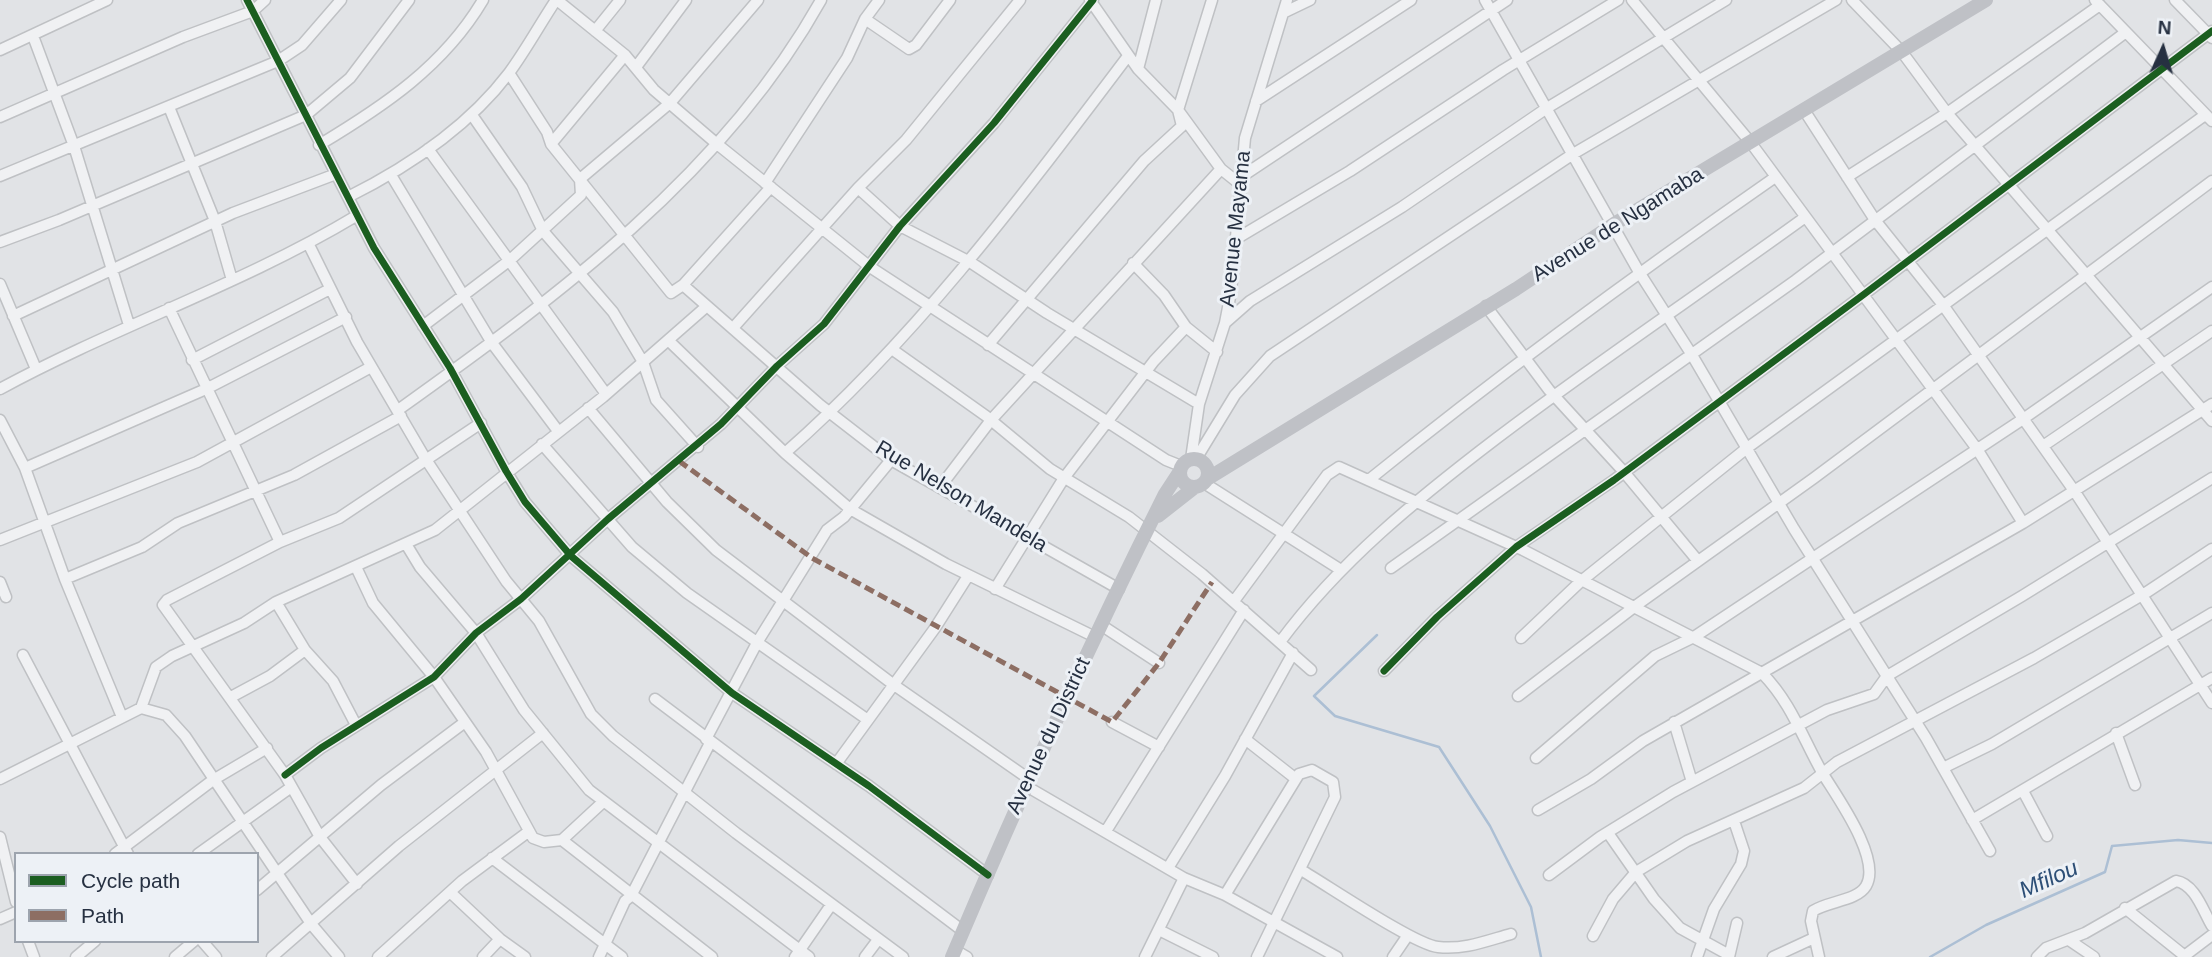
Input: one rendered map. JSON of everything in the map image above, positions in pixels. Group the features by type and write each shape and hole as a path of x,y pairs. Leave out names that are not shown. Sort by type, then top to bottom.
{"street":[{"path":"0,50 33,36 82,6 107,0"},
{"path":"247,0 356,216 452,372 525,502 571,556 732,693 836,764 988,875"},
{"path":"0,117 183,37 253,11 265,0"},
{"path":"0,176 278,61 302,44 341,0"},
{"path":"0,242 306,115 349,78 409,0"},
{"path":"320,145 378,110 417,79 442,54 483,0"},
{"path":"348,197 391,175 472,115 509,73 556,0 625,55 654,90 717,144 870,267 1107,422 1189,463 1206,466 1202,483"},
{"path":"595,31 620,0"},
{"path":"636,67 686,0"},
{"path":"579,179 670,103 758,0"},
{"path":"65,579 142,547 178,523 294,475 399,413 492,343 579,275 717,144 800,37 821,0"},
{"path":"509,73 547,132 551,144 671,293 683,285 768,185 847,58 865,19 879,0"},
{"path":"865,19 909,49 916,45 950,0"},
{"path":"733,328 858,188 906,140 1020,0"},
{"path":"1138,69 1156,0"},
{"path":"988,345 1144,161 1176,135 1182,126 1178,110 1212,0"},
{"name":"Avenue Mayama","path":"1189,463 1199,404 1225,323 1245,138 1287,0"},
{"path":"1285,12 1310,0"},
{"path":"1256,101 1411,0"},
{"path":"285,775 356,725 434,677 476,633 521,599 571,556 608,519 698,447 777,366 824,324 900,226 986,133 1091,1 1138,69 1178,110 1221,169 1241,181 1488,5 1507,0"},
{"path":"1236,239 1350,171 1520,60 1618,0"},
{"path":"1632,0 1751,143 1774,178 1976,449 2023,523"},
{"path":"1225,323 1250,301 1402,207 1547,108 1726,0"},
{"path":"1341,570 1202,483 1182,481 1189,463 1235,395 1270,356 1573,154 1701,82 1836,0"},
{"path":"1852,0 1902,52 1947,113 2141,337 2208,407 2212,421"},
{"name":"Avenue de Ngamaba","path":"1202,483 1614,224 1986,0"},
{"path":"1384,671 1437,617 1516,547 1624,472 1863,295 2161,68 2210,35 2175,0"},
{"path":"1521,638 1580,582 1747,448 2049,228 2209,118 2097,3 1947,113 1847,177"},
{"path":"1488,5 1639,272 1943,768 1990,851"},
{"path":"1391,568 1456,519 1518,480 1584,430 1692,355 2126,32"},
{"path":"33,36 75,146 129,325"},
{"path":"551,144 625,55"},
{"path":"785,453 830,413 892,350 970,262 1128,56"},
{"path":"169,107 215,221 232,280"},
{"path":"1804,110 1875,220 1980,355 2075,492 2172,637 2212,703"},
{"path":"472,115 522,187 543,230 613,312 643,362 656,400 698,447"},
{"path":"428,149 606,394"},
{"path":"940,487 991,421 1221,169"},
{"path":"13,316 215,221 335,174"},
{"path":"391,175 492,343 558,431"},
{"path":"1370,479 1639,272 1774,178"},
{"path":"423,326 510,260 581,195 579,179"},
{"path":"1518,696 1634,607 1980,355 2212,181"},
{"path":"858,188 900,226 970,262 1027,300 1199,404"},
{"path":"0,389 129,325 309,245 356,216"},
{"path":"1280,642 1341,570 1415,501 1553,395 1804,218"},
{"path":"309,245 371,367 425,458 555,647 591,714 613,736 684,792 877,941 903,957"},
{"path":"1133,263 1164,295 1186,327 1217,352"},
{"path":"0,284 36,369"},
{"name":"Rue Nelson Mandela","path":"683,285 830,413 891,460 1119,589"},
{"path":"1536,758 1655,656 1694,637 2023,419 2212,286"},
{"path":"192,359 330,289"},
{"path":"141,708 156,667 244,623 276,602 435,530 606,394 707,306"},
{"path":"1486,306 1553,395 1624,472 1698,561"},
{"path":"169,308 280,542"},
{"path":"25,468 206,389 346,317"},
{"path":"995,589 1064,478 1147,371 1186,327"},
{"path":"2043,446 2212,331"},
{"path":"669,341 785,453 850,509 968,576 1098,631 1160,663"},
{"path":"892,350 991,421 1064,478 1129,517 1150,526 1311,670"},
{"path":"0,540 47,524 197,462 371,367"},
{"path":"1538,810 1591,779 1675,722 2023,523 2208,407"},
{"path":"588,408 651,484 716,550 894,685 1028,782 1106,831 1184,878 1225,895 1336,957"},
{"path":"0,420 25,468 65,579 122,717"},
{"path":"358,884 320,837 267,748 165,611 163,604 280,542 339,518 481,423"},
{"path":"542,444 632,547 687,593 868,720"},
{"name":"Avenue de Ngamaba","path":"1189,463 1219,462 1251,452"},
{"path":"599,957 758,642 827,530 850,509 891,460"},
{"name":"Avenue du District","path":"962,955 963,931 1028,782 1150,526 1189,463"},
{"path":"1234,601 1332,469 1345,468 1516,547 1762,673 1783,695 1824,774 1854,820 1869,875 1868,883 1860,893 1813,911 1814,938 1819,957"},
{"path":"1549,875 1608,833 1692,782 1827,710 1874,694 1886,676 2212,478"},
{"name":"Avenue du District","path":"1150,526 1202,483"},
{"path":"406,544 420,567 476,633 500,676 572,771 603,802 801,955 831,905"},
{"path":"1593,936 1613,899 1636,872 1688,841 1804,788 1837,762 1915,722 2144,594 2212,549"},
{"path":"356,568 373,603 434,677 465,722 495,769 528,832 538,841 562,840 631,891 712,957"},
{"path":"836,764 968,576"},
{"path":"0,582 6,597"},
{"path":"276,602 305,650 333,681 356,725"},
{"path":"1106,831 1244,610"},
{"path":"1943,768 1992,744 2212,613"},
{"path":"231,697 270,676 305,650"},
{"path":"1168,868 1245,740 1293,653"},
{"path":"23,655 122,852 213,779 267,748"},
{"path":"1972,820 2212,678"},
{"path":"655,699 963,931"},
{"path":"0,779 141,708 166,715 185,736 312,925 339,957"},
{"path":"259,888 381,785 465,722"},
{"path":"1112,722 1158,747"},
{"path":"1675,722 1692,782"},
{"path":"272,957 495,769 543,733"},
{"path":"2116,733 2135,785"},
{"path":"1245,740 1296,779"},
{"path":"1225,895 1303,770 1312,770 1333,782 1336,789 1301,870 1257,957"},
{"path":"201,852 290,788"},
{"path":"2023,791 2047,836"},
{"path":"562,840 603,802"},
{"path":"1697,957 1714,909 1741,864 1744,850 1734,821"},
{"path":"378,957 492,858 528,832"},
{"path":"1608,833 1680,928 1729,956 1737,923"},
{"path":"0,837 14,895"},
{"path":"492,858 622,957"},
{"path":"1301,870 1408,935 1434,947 1462,948 1511,934"},
{"path":"1145,957 1184,878"},
{"path":"2038,957 2046,948 2069,940 2162,887 2180,881 2192,890 2212,926"},
{"path":"451,893 500,939 525,957"},
{"path":"2125,908 2184,957 2212,935"},
{"path":"1159,930 1213,957"},
{"path":"1393,957 1408,935"},
{"path":"1773,957 1814,938"},
{"path":"483,957 500,939"},
{"path":"2069,940 2094,957"},
{"path":"865,957 877,941"},
{"path":"76,957 93,943"},
{"path":"175,957 192,943"},
{"path":"204,943 216,957"},
{"path":"1469,957 1475,945"}],"waterway":[{"path":"1377,635 1314,696 1335,716 1439,747 1490,826 1531,907 1541,957"},
{"name":"Mfilou","path":"1930,957 1986,925 2105,872 2112,846 2178,840 2212,843"}],"marked path":[{"path":"679,461 812,558 1112,722 1159,663 1212,582"}],"cycle path":[{"path":"247,0 374,248 450,368 525,502 571,556 732,693 869,786 988,875"},
{"path":"285,775 321,748 434,677 476,633 521,599 608,519 721,424 777,366 824,324 900,226 994,123 1093,0"},
{"path":"1384,671 1437,617 1516,547 1614,480 2212,31"}]}
